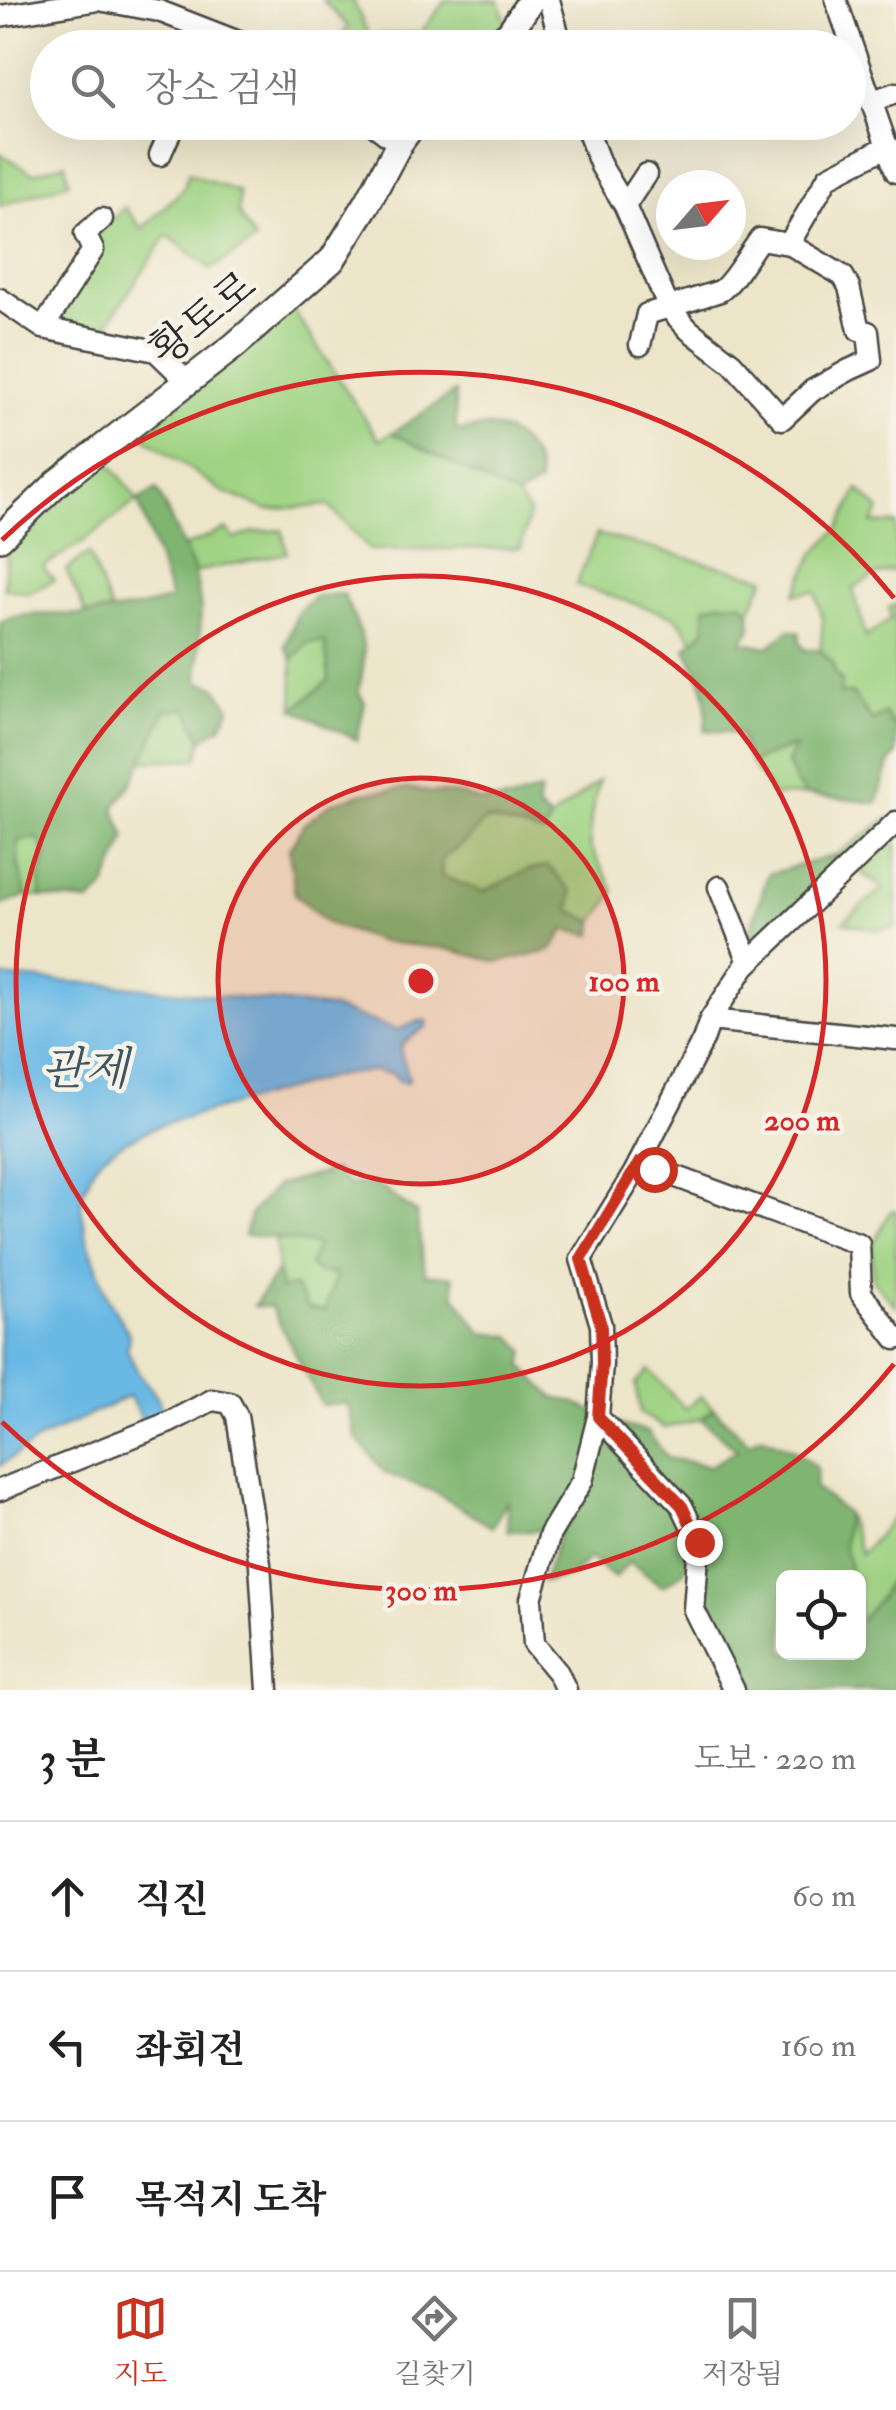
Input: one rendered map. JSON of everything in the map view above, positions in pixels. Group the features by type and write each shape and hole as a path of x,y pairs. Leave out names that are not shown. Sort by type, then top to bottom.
{"main road":[{"path":"511,30 531,0"},
{"name":"황토로","path":"0,538 57,483 234,346 332,260 402,140"}],"street":[{"path":"0,16 98,0 159,11 195,30"},
{"path":"548,0 557,30"},
{"path":"836,0 847,30"},
{"path":"866,84 896,172"},
{"path":"872,101 896,93"},
{"path":"160,155 167,140"},
{"path":"394,140 399,144"},
{"path":"591,140 625,206 669,308 689,330 732,363 782,419 813,390 871,360 868,332 859,330 843,276 789,244 760,239 729,286 720,291 669,308 647,314 640,345"},
{"path":"789,244 828,176 888,146"},
{"path":"625,206 646,174"},
{"path":"44,328 93,250 85,234 102,218"},
{"path":"0,299 44,328 156,351 187,381"},
{"path":"566,1690 534,1644 531,1599 550,1534 582,1481 598,1417 601,1325 581,1259 639,1163 710,1020 749,962 896,822"},
{"path":"719,887 749,962"},
{"path":"710,1020 896,1039"},
{"path":"639,1163 859,1244 860,1293 896,1339"},
{"path":"0,1490 170,1422 212,1400 230,1402 237,1416 260,1564 268,1690"},
{"path":"598,1417 682,1506 699,1542 694,1610 734,1690"}],"green space":[{"path":"322,0 353,0 366,30 345,30 348,26"},
{"path":"446,0 498,0 507,24 498,30 423,30"},
{"path":"0,153 33,173 65,163 69,182 0,206"},
{"path":"188,173 239,192 238,213 255,241 211,269 167,235 100,335 50,324 95,235 125,207 142,229 184,188"},
{"path":"290,305 379,440 392,433 517,497 529,513 521,548 370,550 328,505 268,510 221,491 140,434"},
{"path":"455,392 456,431 489,427 517,438 536,463 539,483 517,497 392,433"},
{"path":"106,458 138,500 43,567 54,580 29,593 4,588 7,547"},
{"path":"157,489 195,572 201,609 198,681 216,687 230,708 221,727 202,740 187,709 166,710 132,783 114,808 126,838 104,889 89,902 41,897 40,877 47,856 38,838 18,841 18,862 26,896 0,906 0,622 31,615 118,611 171,599 138,500"},
{"path":"858,489 880,510 872,523 896,524 896,570 876,575 853,588 866,637 891,619 889,608 896,604 896,724 872,721 863,707 840,694 833,663 820,650 823,620 815,591 795,594 814,554 840,527"},
{"path":"226,529 235,539 253,532 282,530 287,553 195,572 184,547"},
{"path":"597,534 765,578 750,611 742,603 694,641 676,617 576,585"},
{"path":"89,553 111,611 86,614 66,570"},
{"path":"343,594 364,651 358,691 365,703 357,740 294,709 329,680 325,642 308,643 292,659 285,646 298,612 316,596"},
{"path":"721,602 742,603 750,611 751,628 742,642 769,647 789,630 799,632 805,650 820,650 833,663 834,673 842,681 840,694 852,693 872,721 885,713 891,724 896,724 896,755 889,764 877,803 806,795 787,763 795,746 750,762 739,733 705,730 703,688 686,648 705,630 705,607"},
{"path":"325,642 329,680 294,709 292,659 308,643"},
{"path":"187,708 202,740 197,759 142,761 166,710"},
{"path":"796,746 795,782 806,795 774,796 750,762"},
{"path":"599,781 591,816 590,846 615,892 594,922 570,911 528,870 483,892 441,876 442,859 486,819 544,833 550,819"},
{"path":"409,788 480,801 511,800 540,791 537,808 550,819 544,834 486,819 442,859 441,876 483,892 528,870 548,866 572,892 570,911 594,922 593,935 565,930 551,951 498,962 443,948 381,942 327,923 295,894 289,849 304,824 332,803 365,793"},
{"path":"889,818 896,823 896,927 876,930 843,922 883,888 836,855"},
{"path":"38,838 47,856 40,877 41,897 26,896 18,862 18,841"},
{"path":"836,855 831,872 754,950 748,938 768,874"},
{"path":"335,1170 348,1184 376,1184 416,1213 425,1274 453,1277 455,1295 482,1333 511,1336 525,1351 522,1366 554,1398 574,1402 621,1425 648,1432 667,1458 710,1466 737,1450 701,1419 714,1409 749,1443 761,1436 795,1450 817,1468 815,1488 846,1513 844,1547 850,1570 776,1570 776,1660 866,1660 866,1614 896,1568 896,1690 745,1690 707,1613 705,1536 662,1495 688,1542 688,1562 679,1576 662,1586 629,1562 615,1578 589,1558 572,1576 543,1582 563,1524 535,1531 508,1531 507,1501 492,1527 433,1491 385,1473 356,1437 347,1403 322,1405 271,1307 254,1306 277,1271 281,1289 295,1286 308,1308 325,1311 336,1274 319,1273 309,1265 317,1245 244,1235 251,1213 277,1185"},
{"path":"896,1210 896,1306 873,1281 872,1245 891,1211"},
{"path":"275,1238 318,1245 336,1273 325,1311 308,1308 280,1289"},
{"path":"649,1370 685,1409 701,1396 714,1409 701,1419 665,1428 641,1414 636,1384"},
{"path":"846,1513 861,1554 896,1514 896,1568 866,1614 866,1570 850,1570 844,1548"}],"water":[{"name":"관제","path":"0,977 332,1008 397,1030 419,1021 427,1021 427,1026 402,1044 409,1079 406,1082 375,1071 339,1075 158,1126 102,1157 83,1193 81,1207 87,1239 107,1297 129,1334 127,1349 162,1411 143,1421 129,1396 41,1438 0,1466"}],"route":[{"path":"654,1169 639,1163 581,1259 601,1325 598,1417 682,1506 699,1542"}]}
